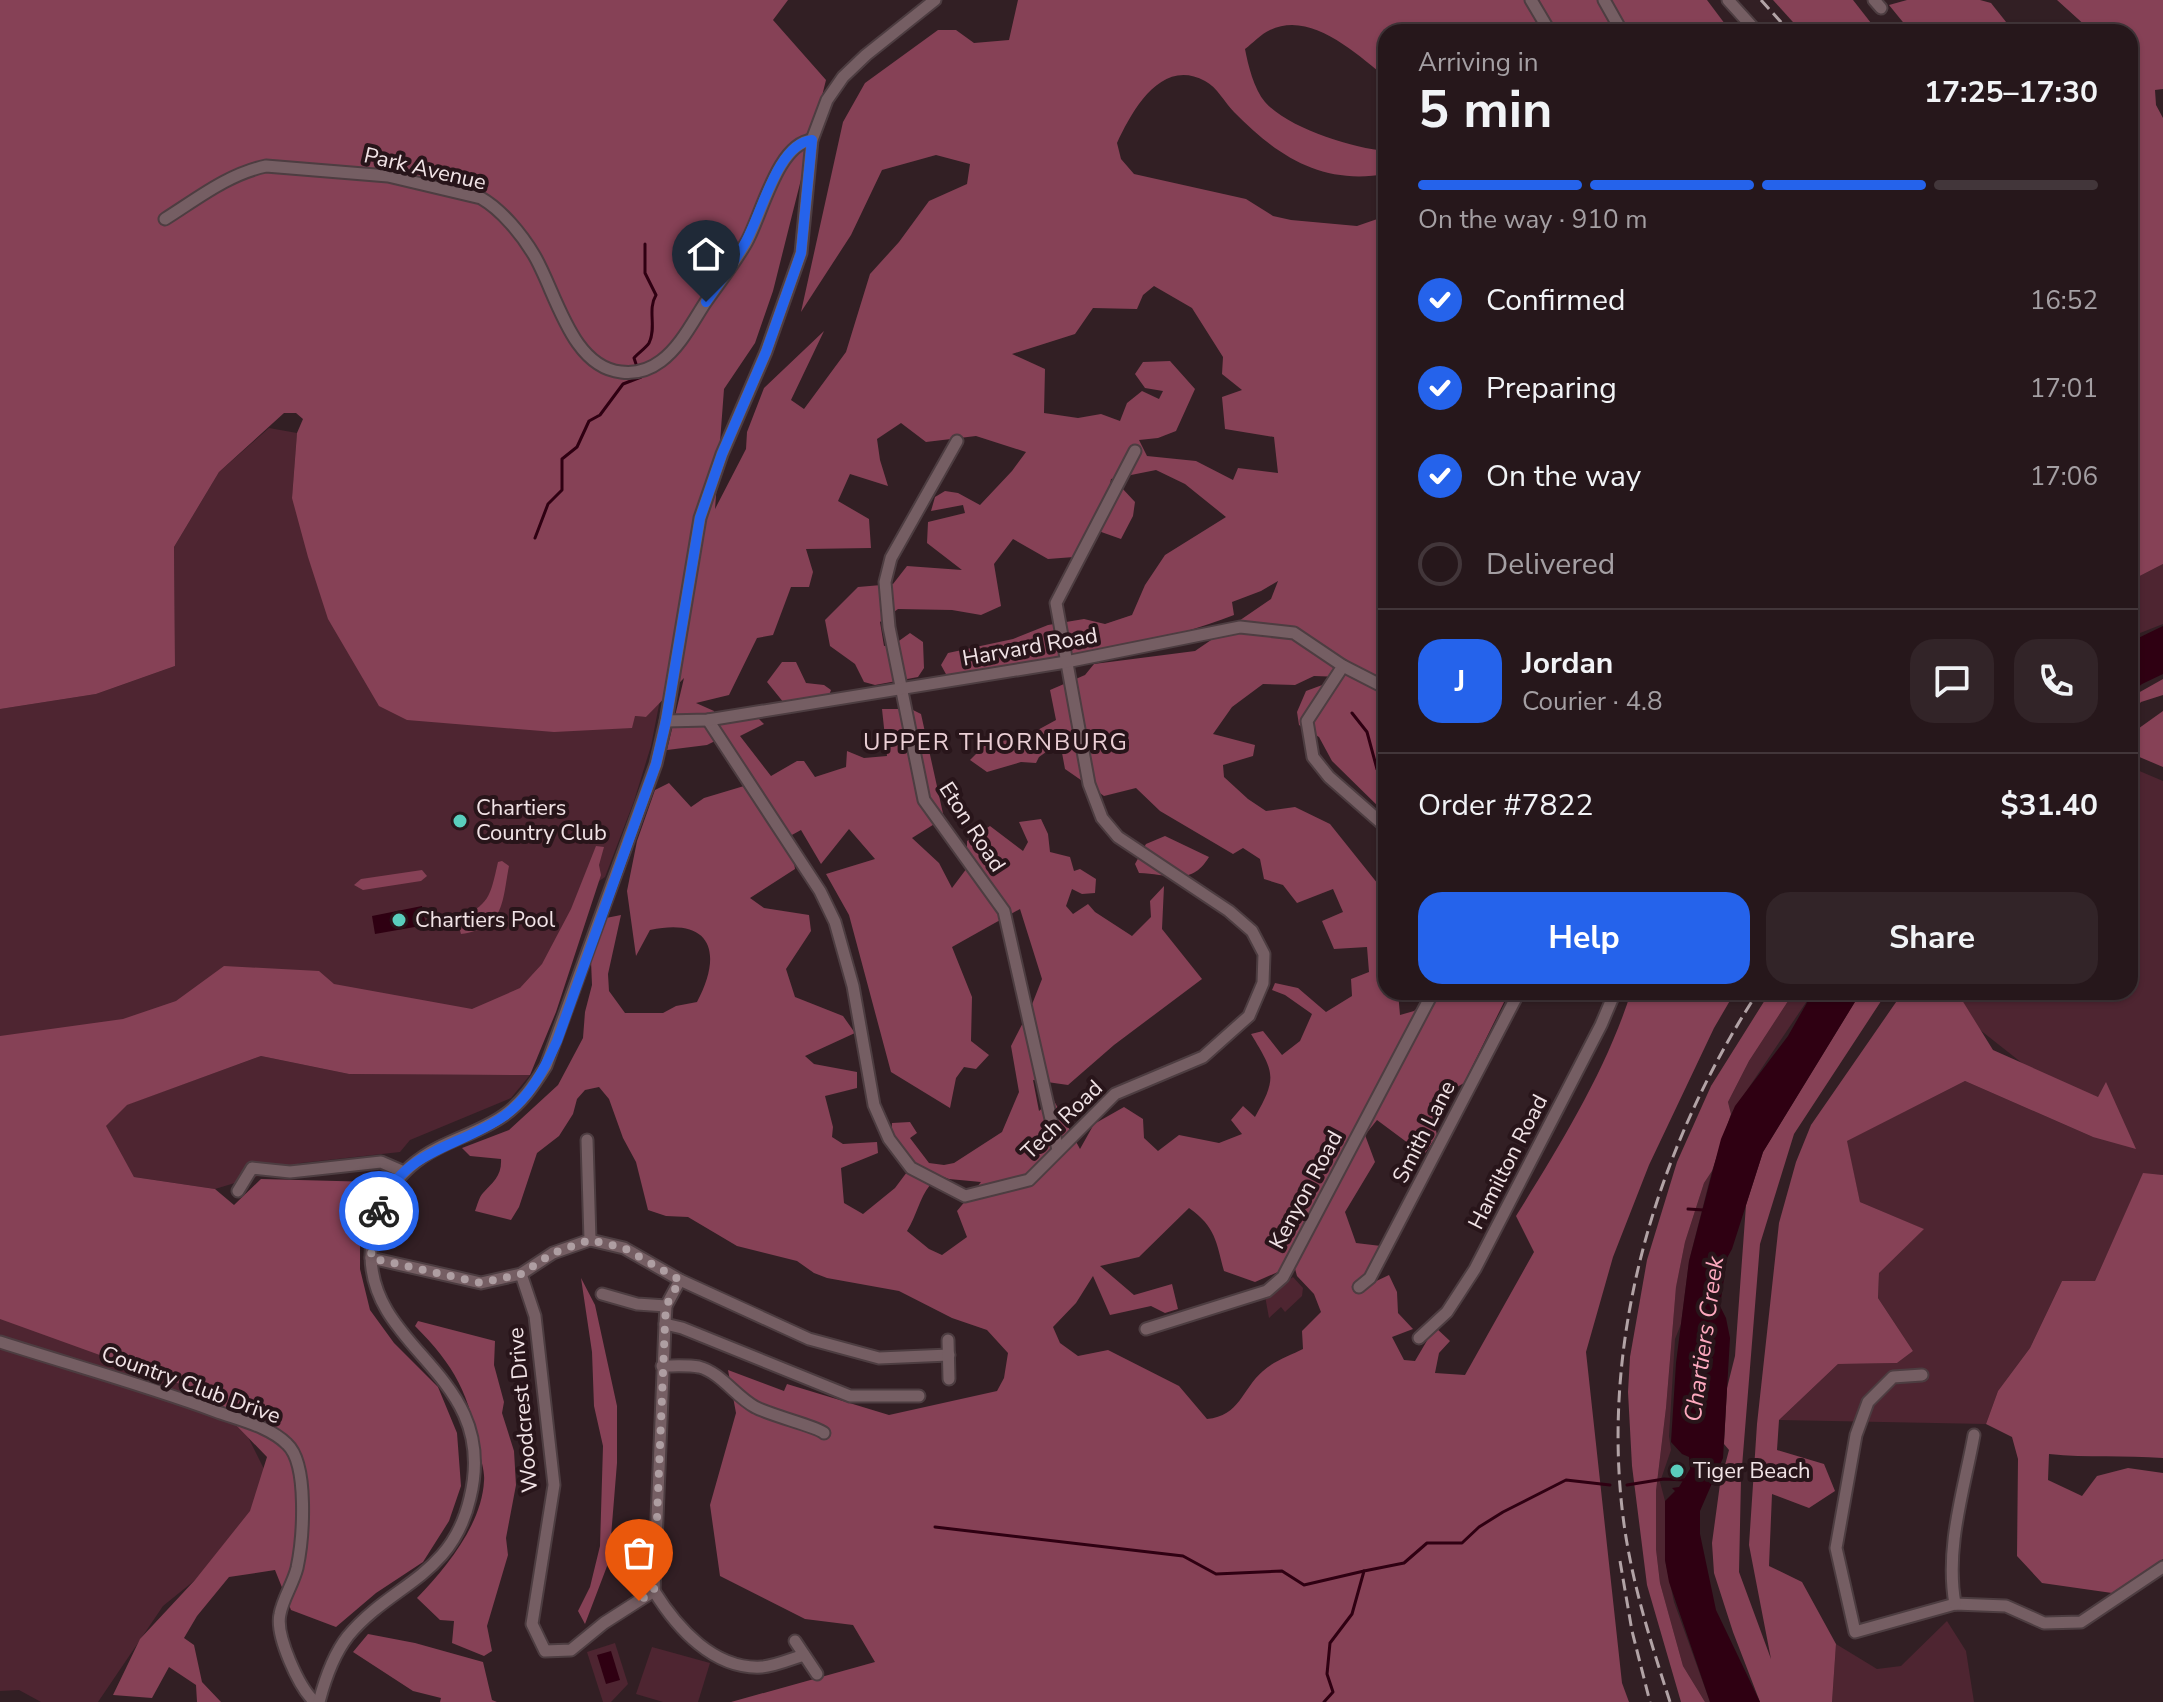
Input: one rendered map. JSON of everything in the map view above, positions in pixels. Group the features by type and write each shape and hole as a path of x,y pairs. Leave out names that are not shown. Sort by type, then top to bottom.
{"street":[{"path":"317,1702 346,1639 371,1614 434,1566 448,1549 466,1515 474,1476 472,1438 466,1418 445,1381 385,1308 373,1275 374,1230 382,1203 404,1172 436,1149 505,1115 527,1094 546,1066 656,764 700,518 722,454 766,352 801,253 812,140 827,100 843,77 935,0"},
{"path":"1531,0 1545,24"},
{"path":"1604,0 1618,24"},
{"path":"1728,0 1750,24"},
{"name":"Park Avenue","path":"165,219 221,183 246,170 266,166 388,176 481,198 492,205 532,251 569,328 587,355 617,372 634,373 647,370 675,348 745,244 776,174 797,146 803,141 812,140"},
{"name":"Eton Road","path":"957,441 891,558 885,582 889,627 924,800 1004,911 1058,1150"},
{"name":"Tech Road","path":"708,720 816,884 835,922 853,986 874,1105 889,1139 911,1168 965,1196 1029,1180 1115,1094 1203,1057 1249,1016 1263,983 1264,954 1252,931 1229,911 1118,837 1102,818 1089,784 1056,603 1135,451"},
{"name":"Harvard Road","path":"666,721 708,720 1066,662 1240,627 1294,633 1343,666 1378,684"},
{"path":"1343,666 1307,721 1313,757 1329,777 1378,820"},
{"name":"Kenyon Road","path":"1146,1329 1267,1291 1283,1277 1429,1000"},
{"name":"Smith Lane","path":"1359,1287 1370,1278 1515,1000"},
{"name":"Hamilton Road","path":"1419,1338 1447,1312 1475,1269 1611,1000"},
{"path":"587,1140 590,1240"},
{"path":"238,1191 252,1168 290,1172 381,1162 404,1172"},
{"path":"371,1258 481,1283 521,1274 553,1253 590,1240 624,1248 680,1280 809,1339 879,1358 949,1355"},
{"name":"Woodcrest Drive","path":"521,1274 535,1316 554,1485 532,1624 545,1651 571,1650 604,1623 654,1591"},
{"path":"680,1280 666,1306 654,1591 687,1635 733,1665 764,1667 804,1655"},
{"path":"602,1294 637,1304 666,1306"},
{"path":"665,1324 682,1328 850,1396 919,1396"},
{"path":"948,1340 949,1379"},
{"name":"Country Club Drive","path":"0,1342 170,1394 262,1428 289,1445 300,1469 300,1543 292,1585 279,1616 280,1631 299,1680 317,1702"},
{"path":"662,1366 700,1367 752,1406 804,1426 819,1428 824,1433"},
{"path":"1922,1375 1893,1377 1868,1402 1860,1424 1836,1548 1855,1632 1955,1604 2006,1606 2044,1623 2081,1622 2163,1567"},
{"path":"1955,1604 1951,1583 1952,1544 1974,1435"},
{"path":"795,1641 817,1674"}],"shaded area":[{"path":"0,0 788,0 773,20 826,80 773,291 755,343 724,389 715,509 746,449 747,432 764,388 824,331 791,400 804,409 846,352 870,274 899,242 929,201 967,184 970,164 936,155 882,170 851,235 801,312 843,122 865,83 938,30 956,30 974,43 1009,40 1018,0 1707,0 1725,24 1378,24 1378,71 1332,37 1301,26 1286,25 1270,30 1245,49 1265,102 1304,128 1356,146 1378,150 1378,175 1341,175 1302,164 1267,142 1209,84 1189,75 1175,76 1150,91 1131,116 1117,143 1121,159 1134,174 1246,199 1273,216 1357,226 1378,219 1378,806 1332,761 1319,737 1299,725 1297,712 1306,691 1344,677 1314,676 1295,685 1263,684 1232,707 1213,734 1255,745 1253,756 1223,765 1224,777 1248,799 1266,811 1295,807 1330,824 1378,884 1378,1000 1399,1000 1400,1015 1414,1011 1427,1000 1505,1000 1464,1083 1429,1103 1437,1135 1424,1155 1377,1120 1365,1135 1375,1162 1345,1212 1356,1243 1381,1246 1368,1285 1389,1275 1397,1292 1398,1313 1413,1329 1392,1337 1404,1360 1415,1361 1435,1327 1450,1341 1439,1353 1435,1373 1465,1375 1534,1252 1516,1216 1595,1079 1628,1000 1730,1000 1649,1165 1613,1257 1586,1352 1622,1683 1629,1702 731,1702 875,1662 853,1625 805,1619 720,1576 710,1505 736,1413 728,1370 784,1391 787,1384 889,1415 997,1391 1004,1378 1008,1353 987,1330 952,1318 899,1291 827,1278 797,1261 737,1246 688,1217 666,1216 648,1210 636,1162 623,1138 609,1099 599,1087 585,1090 577,1099 573,1114 559,1136 537,1153 519,1207 511,1220 475,1211 482,1195 498,1174 501,1159 470,1156 462,1148 509,1130 558,1085 583,1038 592,985 591,961 606,918 621,915 608,974 609,991 625,1013 663,1013 676,1006 697,1002 705,984 710,954 699,934 671,927 650,930 636,956 627,891 637,841 655,790 669,783 691,807 704,798 754,783 723,737 707,745 667,750 684,678 646,717 635,716 632,728 554,732 407,720 379,706 328,619 308,557 292,498 297,433 303,419 296,413 284,413 219,472 174,547 175,666 96,694 0,709","holes":["1154,286 1192,308 1223,357 1222,374 1242,390 1222,397 1225,429 1274,437 1278,473 1238,468 1233,480 1196,461 1147,456 1139,440 1158,438 1176,431 1195,389 1170,361 1143,362 1135,374 1145,388 1163,391 1159,399 1142,391 1127,403 1120,421 1101,414 1078,418 1044,413 1045,369 1012,354 1075,334 1093,308 1137,309 1143,295","901,423 926,442 976,436 1026,452 980,505 958,493 945,491 935,497 931,511 963,505 965,513 928,522 927,543 962,570 907,566 893,584 858,587 825,620 830,646 855,664 864,682 875,685 918,677 924,668 923,642 910,633 896,643 884,646 880,622 898,609 952,610 981,615 1001,606 994,564 1013,539 1048,559 1074,557 1090,528 1121,539 1133,516 1135,502 1121,487 1109,489 1111,479 1156,470 1185,484 1226,517 1165,555 1145,585 1132,615 1105,624 1084,619 1048,625 1013,639 948,653 941,665 947,676 1092,653 1200,627 1234,615 1232,602 1278,581 1271,599 1195,651 1094,664 1085,675 1050,690 1056,720 1023,738 987,743 970,760 987,772 1021,762 1036,763 1039,757 1060,742 1065,769 1104,796 1136,788 1160,811 1233,854 1243,848 1260,859 1264,879 1283,885 1297,903 1333,889 1343,912 1322,921 1334,949 1367,947 1369,972 1351,979 1352,996 1326,1012 1298,988 1275,983 1272,990 1285,995 1312,1014 1300,1041 1282,1055 1263,1031 1251,1034 1265,1057 1270,1083 1255,1117 1243,1106 1231,1120 1242,1134 1219,1143 1179,1135 1158,1151 1144,1138 1143,1119 1124,1107 1094,1124 1080,1149 1053,1099 1039,1111 1033,1080 1068,1085 1114,1045 1202,979 1162,929 1164,886 1150,901 1151,917 1132,936 1088,904 1073,914 1066,906 1072,889 1082,894 1095,893 1096,879 1080,869 1074,871 1070,857 1050,852 1048,834 1041,819 1019,822 1028,842 1023,851 990,826 967,841 967,868 952,888 939,863 912,838 944,818 921,714 911,709 882,709 887,756 864,758 847,751 846,767 815,777 804,761 797,761 771,776 740,736 764,724 758,718 713,722 714,711 696,703 729,695 757,638 773,635 791,587 809,587 813,572 806,549 871,548 869,519 838,501 850,474 888,486 877,439","849,829 875,859 826,874 849,915 891,1072 950,1108 956,1078 964,1067 976,1069 989,1055 971,1041 972,997 952,947 1020,909 1042,979 1011,1046 1019,1092 1002,1132 954,1163 944,1165 929,1163 910,1138 917,1133 910,1122 892,1123 891,1138 916,1167 949,1179 981,1182 957,1211 967,1237 942,1255 929,1249 907,1231 930,1185 907,1172 895,1188 863,1214 844,1203 841,1168 878,1153 877,1142 843,1144 832,1137 833,1127 825,1096 857,1088 857,1072 814,1064 805,1056 855,1033 843,1016 795,997 786,969 811,931 809,915 764,908 750,898 795,869 790,836 801,830 821,864","1189,1208 1210,1229 1224,1271 1255,1282 1294,1265 1297,1276 1314,1294 1321,1312 1302,1331 1303,1349 1263,1371 1227,1413 1207,1419 1179,1386 1108,1350 1078,1356 1060,1343 1053,1327 1076,1303 1093,1276 1110,1315 1151,1306 1165,1313 1178,1309 1172,1284 1134,1295 1100,1266 1139,1257"]},
{"path":"1773,0 1853,0 1872,24 1795,24"},
{"path":"1907,0 1980,0 1991,3 2008,24 1904,24 1889,5"},
{"path":"2057,0 2163,0 2163,89 2155,90 2156,105 2163,118 2163,564 2138,577 2138,24 2084,24"},
{"name":"Chartiers Country Club","path":"269,428 297,433 292,498 635,716 646,717 660,700 651,746 634,801 605,877 590,887 554,977 500,1020 242,1003 0,1071 0,709 96,694 175,666 174,547 219,472"},
{"path":"2163,564 2163,624 2138,634 2138,577"},
{"path":"782,662 796,662 806,683 824,685 831,690 828,698 784,703 767,682"},
{"path":"2163,679 2163,695 2138,705 2138,693"},
{"path":"2163,711 2163,767 2138,756 2138,729"},
{"path":"2138,770 2163,781 2163,1175 2143,1174 2095,1281 2062,1281 2030,1348 1998,1391 1986,1424 1779,1420 1838,1364 1897,1363 1913,1351 1878,1298 1879,1272 1923,1229 1860,1202 1846,1141 1965,1081 2093,1137 2027,1067 1946,1003 1947,1000 2138,1000"},
{"path":"1165,836 1209,857 1187,876 1139,873 1135,864 1146,844"},
{"path":"596,846 604,847 599,865 601,875 556,1012 530,1075 349,1074 261,1056 127,1105 106,1126 134,1177 215,1189 234,1205 261,1179 375,1182 360,1221 360,1269 370,1310 394,1343 438,1387 457,1433 461,1486 449,1521 423,1562 376,1593 336,1627 291,1610 275,1570 229,1577 197,1616 184,1638 194,1645 202,1682 221,1702 197,1702 196,1685 169,1667 152,1698 113,1695 140,1639 195,1580 250,1511 267,1457 205,1393 0,1319 0,1036 123,1019 176,1001 224,966 319,971 334,984 472,1009 520,988 542,964 571,909"},
{"path":"498,862 509,866 499,911 486,926 461,934 457,920 487,898"},
{"path":"422,870 427,876 421,881 363,890 354,885 361,879"},
{"path":"1765,1000 1789,1000 1749,1061 1728,1102 1731,1114 1685,1242 1676,1287 1656,1491 1656,1549 1660,1583 1683,1666 1705,1702 1681,1702 1647,1585 1632,1466 1628,1392 1630,1357 1647,1260 1677,1162 1711,1086"},
{"path":"1789,1000 1808,1000 1731,1114 1728,1102 1749,1061"},
{"path":"1856,1000 1882,1000 1794,1134 1760,1244 1741,1479 1739,1572 1771,1659 1749,1545 1757,1424 1779,1223 1796,1162 1811,1125 1897,1000 1962,1000 1993,1050 2098,1097 2106,1082 2136,1149 2093,1137 1965,1081 1847,1141 1860,1202 1924,1229 1879,1273 1878,1298 1913,1351 1897,1363 1838,1364 1779,1420 1777,1450 1824,1464 1835,1491 1809,1508 1772,1494 1769,1566 1802,1582 1836,1644 1832,1702 1760,1702 1714,1573 1712,1543 1720,1484 1729,1450 1724,1444 1727,1388 1735,1356 1746,1205 1763,1152"},
{"path":"261,1056 349,1074 530,1075 511,1098 410,1140 400,1152 301,1163 215,1189 134,1177 105,1127 126,1105"},
{"path":"1712,1171 1689,1261 1681,1324 1675,1339 1669,1436 1671,1450 1660,1482 1665,1501 1665,1560 1674,1602 1710,1702 1705,1702 1683,1666 1660,1583 1656,1549 1656,1491 1676,1286 1685,1242 1704,1183"},
{"path":"2143,1173 2163,1175 2163,1458 2049,1454 2048,1480 2082,1496 2097,1476 2128,1468 2163,1473 2163,1559 2112,1593 2042,1583 2017,1556 2018,1459 2012,1437 1986,1424 1998,1391 2030,1348 2062,1281 2095,1281"},
{"path":"1293,1277 1303,1288 1302,1296 1285,1312 1281,1307 1269,1318 1265,1296"},
{"path":"581,1278 595,1305 617,1406 617,1463 609,1561 585,1624 578,1611 590,1587 600,1546 603,1446 594,1406 592,1352"},
{"path":"0,1288 179,1345 248,1437 266,1473 258,1523 232,1550 163,1606 98,1702 41,1702 19,1690 0,1691"},
{"path":"418,1321 495,1341 494,1365 504,1402 502,1413 514,1451 516,1485 506,1538 508,1555 487,1626 492,1651 484,1656 452,1643 454,1621 440,1620 417,1598 450,1559 470,1529 482,1497 484,1477 471,1413 459,1382 441,1355 415,1326"},
{"path":"1947,1621 1966,1651 1974,1702 1832,1702 1836,1644 1877,1669 1901,1666"},
{"path":"368,1634 483,1662 492,1700 497,1702 440,1702 441,1698 413,1691 353,1652"},
{"path":"615,1643 628,1684 611,1702 603,1702 587,1652"},
{"path":"652,1647 710,1663 698,1702 663,1702 636,1694"}],"water":[{"path":"2163,626 2163,674 2138,687 2138,638"},
{"name":"Chartiers Pool","path":"422,906 426,925 375,934 372,916"},
{"name":"Chartiers Creek","path":"1808,1000 1856,1000 1763,1152 1727,1258 1720,1306 1730,1338 1723,1458 1700,1511 1700,1534 1716,1610 1760,1702 1710,1702 1669,1582 1665,1560 1665,1501 1675,1491 1672,1488 1679,1487 1690,1469 1689,1457 1671,1442 1676,1363 1689,1261 1721,1139 1735,1106 1788,1036"},
{"path":"611,1651 620,1680 606,1684 597,1655"}],"waterway":[{"path":"636,364 634,358 648,345 651,337 652,307 656,295 645,273 645,244"},
{"path":"535,538 548,504 562,490 562,459 577,447 589,421 600,415 623,384 641,377"},
{"path":"1352,713 1367,732 1378,770"},
{"path":"1688,1209 1704,1210"},
{"path":"1627,1485 1664,1479 1685,1480"},
{"path":"1324,1702 1333,1692 1327,1674 1330,1643 1352,1614 1364,1571 1404,1563 1427,1543 1462,1543 1479,1527 1503,1512 1566,1480 1610,1485"},
{"path":"935,1527 1183,1556 1216,1574 1282,1571 1304,1585 1364,1571"}],"railway":[{"path":"1761,0 1783,24"},
{"path":"1670,1702 1638,1596 1625,1531 1618,1461 1620,1390 1628,1319 1643,1250 1664,1182 1690,1116 1722,1052 1753,1000"},
{"path":"1620,1561 1632,1631 1650,1702"}],"way so far":[{"path":"379,1211 371,1258 481,1283 521,1274 553,1253 590,1240 624,1248 680,1280 666,1306 654,1591 639,1601"}],"place":[{"name":"Chartiers Country Club","path":"460,821"},
{"name":"Chartiers Pool","path":"399,920"},
{"name":"Tiger Beach","path":"1677,1471"}],"district":[{"name":"UPPER THORNBURG","path":"996,742"}],"route":[{"path":"379,1211 391,1187 418,1160 489,1125 520,1102 534,1086 557,1041 656,764 700,518 722,454 766,352 801,253 812,140 803,141 797,146 776,174 745,244 706,302"}]}
